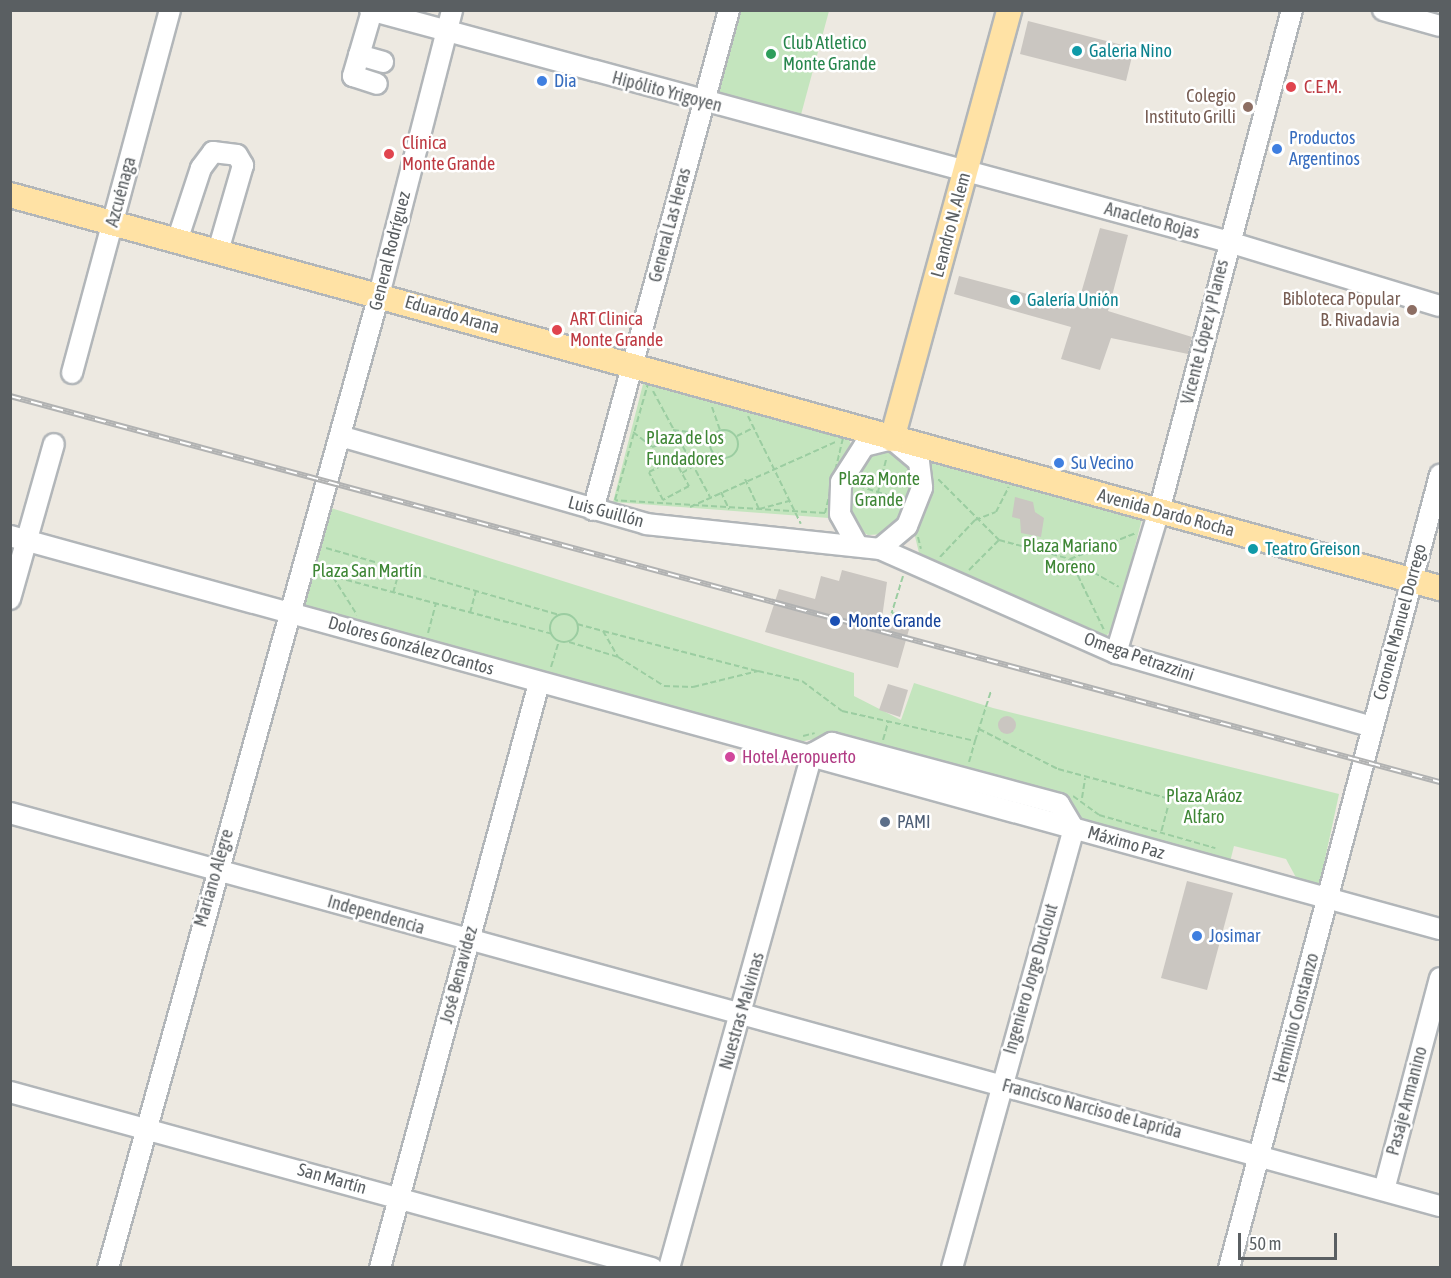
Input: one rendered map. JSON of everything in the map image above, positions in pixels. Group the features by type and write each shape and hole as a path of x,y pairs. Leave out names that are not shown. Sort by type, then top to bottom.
{"main road":[{"name":"Leandro N. Alem","path":"891,443 1009,10"},
{"name":"Eduardo Arana","path":"10,195 379,295 640,375 845,433 891,443"},
{"name":"Avenida Dardo Rocha","path":"891,443 1159,511 1440,588"}],"street":[{"name":"Azcuénaga","path":"72,373 170,10"},
{"name":"General Rodríguez","path":"325,491 379,295 452,10"},
{"name":"General Las Heras","path":"593,510 640,375 704,103 729,10"},
{"name":"Vicente López y Planes","path":"1116,653 1159,511 1292,10"},
{"path":"1383,10 1440,26"},
{"name":"Hipólito Yrigoyen","path":"371,11 704,103 965,170"},
{"path":"371,11 354,76 377,84"},
{"path":"359,55 382,62"},
{"path":"177,241 201,168 213,152 237,155 243,165 218,251"},
{"name":"Anacleto Rojas","path":"965,170 1229,242 1440,306"},
{"name":"Luis Guillón","path":"340,436 646,524 856,543 880,549"},
{"path":"856,543 840,514 841,482 864,446 891,443 919,462 922,488 907,526 880,549"},
{"path":"10,599 19,538 54,444"},
{"name":"Coronel Manuel Dorrego","path":"1362,769 1440,475"},
{"name":"Mariano Alegre","path":"108,1268 216,870 290,610 319,545 325,491"},
{"name":"Dolores González Ocantos","path":"19,538 290,610 426,639 812,754"},
{"name":"Omega Petrazzini","path":"880,549 932,563 1116,653 1372,727"},
{"name":"José Benavídez","path":"380,1268 469,940 547,676"},
{"name":"Máximo Paz","path":"812,754 1328,900 1440,929"},
{"name":"Nuestras Malvinas","path":"669,1268 742,1013 812,754"},
{"name":"Herminio Constanzo","path":"1229,1268 1362,769"},
{"name":"Independencia","path":"10,813 742,1013"},
{"name":"Ingeniero Jorge Duclout","path":"952,1268 1001,1084 1074,829"},
{"name":"Pasaje Armanino","path":"1384,1190 1440,978"},
{"name":"Francisco Narciso de Laprida","path":"742,1013 1440,1206"},
{"name":"San Martín","path":"10,1092 146,1127 652,1268"}],"path":[{"path":"640,375 744,409 845,433"},
{"path":"640,375 710,497"},
{"path":"640,375 633,432 615,500 729,510 759,509 794,513 825,513 845,433"},
{"path":"710,399 720,430"},
{"path":"744,409 809,540"},
{"path":"720,430 736,436 753,428"},
{"path":"633,432 656,447 673,430"},
{"path":"673,430 713,435 720,430"},
{"path":"689,507 845,433"},
{"path":"713,435 713,452 725,458 737,451 736,436"},
{"path":"878,492 891,443"},
{"path":"674,459 682,473 689,486 663,500 649,472 674,459"},
{"path":"682,473 693,466"},
{"path":"931,481 933,473 975,520 999,540 1070,559 1119,587"},
{"path":"745,479 759,509"},
{"path":"1000,481 1021,487"},
{"path":"850,484 908,502"},
{"path":"932,563 975,520 996,512 1011,484"},
{"path":"721,492 729,510"},
{"path":"759,509 789,501"},
{"path":"920,527 921,549 932,563"},
{"path":"1132,544 1137,527"},
{"path":"1070,559 1136,533"},
{"path":"967,571 999,540"},
{"path":"319,545 560,615 577,624 802,681 842,711 975,741"},
{"path":"1070,559 1105,633"},
{"path":"918,621 892,613 904,573 932,563 949,562"},
{"path":"314,582 318,564"},
{"path":"958,567 978,576"},
{"path":"393,592 400,569"},
{"path":"316,572 552,634 559,640 618,657 664,686 693,687 758,671"},
{"path":"1116,596 1122,576"},
{"path":"333,577 357,615 368,626"},
{"path":"470,613 476,591"},
{"path":"426,639 436,604"},
{"path":"348,612 357,615 368,626"},
{"path":"552,634 552,621 560,615"},
{"path":"567,641 577,624"},
{"path":"1105,633 1108,624"},
{"path":"1094,628 1105,633"},
{"path":"603,631 618,657"},
{"path":"547,676 559,640"},
{"path":"968,765 991,691"},
{"path":"979,729 1058,769 1170,799 1161,834"},
{"path":"1086,777 1082,798 1099,815 1215,848"}],"green space":[{"name":"Club Atletico Monte Grande","path":"737,11 829,11 799,122 713,98"},
{"name":"Plaza de los Fundadores","path":"644,380 847,436 851,444 833,488 829,518 613,502"},
{"name":"Plaza Monte Grande","path":"877,445 909,457 915,478 903,517 886,534 868,535 856,529 845,503 856,463"},
{"name":"Plaza Mariano Moreno","path":"932,461 1133,511 1142,519 1114,628 1105,637 1090,635 919,553 913,528"},
{"path":"331,508 854,673 854,696 901,720 914,683 993,708 1339,794 1319,887 1299,883 1286,859 1234,846 1230,862 1081,821 1065,798 833,735 795,743 305,605"}],"building":[{"name":"Galeria Nino","path":"1028,21 1134,48 1126,81 1020,54"},
{"name":"Galería Unión","path":"1100,228 1128,235 1108,311 1192,337 1188,354 1111,338 1100,370 1061,359 1071,327 954,294 959,276 1077,307"},
{"path":"1015,497 1033,502 1035,512 1044,518 1041,537 1021,533 1020,519 1012,517"},
{"path":"842,570 887,582 882,618 910,626 898,668 765,632 779,589 815,599 821,576 839,581"},
{"name":"Monte Grande","path":"888,684 908,690 900,717 879,710"},
{"path":"1007,716 1013,719 1016,725 1013,731 1007,734 1001,731 998,725 1001,719"},
{"name":"Josimar","path":"1187,881 1233,893 1207,990 1161,978"}],"railway":[{"path":"10,396 1440,782"}],"place":[{"name":"Galeria Nino","path":"1077,51"},
{"name":"Club Atletico Monte Grande","path":"771,54"},
{"name":"Dia","path":"542,81"},
{"name":"C.E.M.","path":"1291,87"},
{"name":"Colegio Instituto Grilli","path":"1248,107"},
{"name":"Productos Argentinos","path":"1277,149"},
{"name":"Clínica Monte Grande","path":"389,154"},
{"name":"Galería Unión","path":"1015,300"},
{"name":"Bibloteca Popular B. Rivadavia","path":"1412,310"},
{"name":"ART Clinica Monte Grande","path":"557,330"},
{"name":"Su Vecino","path":"1059,463"},
{"name":"Teatro Greison","path":"1253,549"},
{"name":"Monte Grande","path":"835,621"},
{"name":"Hotel Aeropuerto","path":"730,757"},
{"name":"PAMI","path":"885,822"},
{"name":"Josimar","path":"1197,936"}],"park label":[{"name":"Plaza San Martín","path":"367,571"},
{"name":"Plaza Aráoz Alfaro","path":"1204,807"}]}
